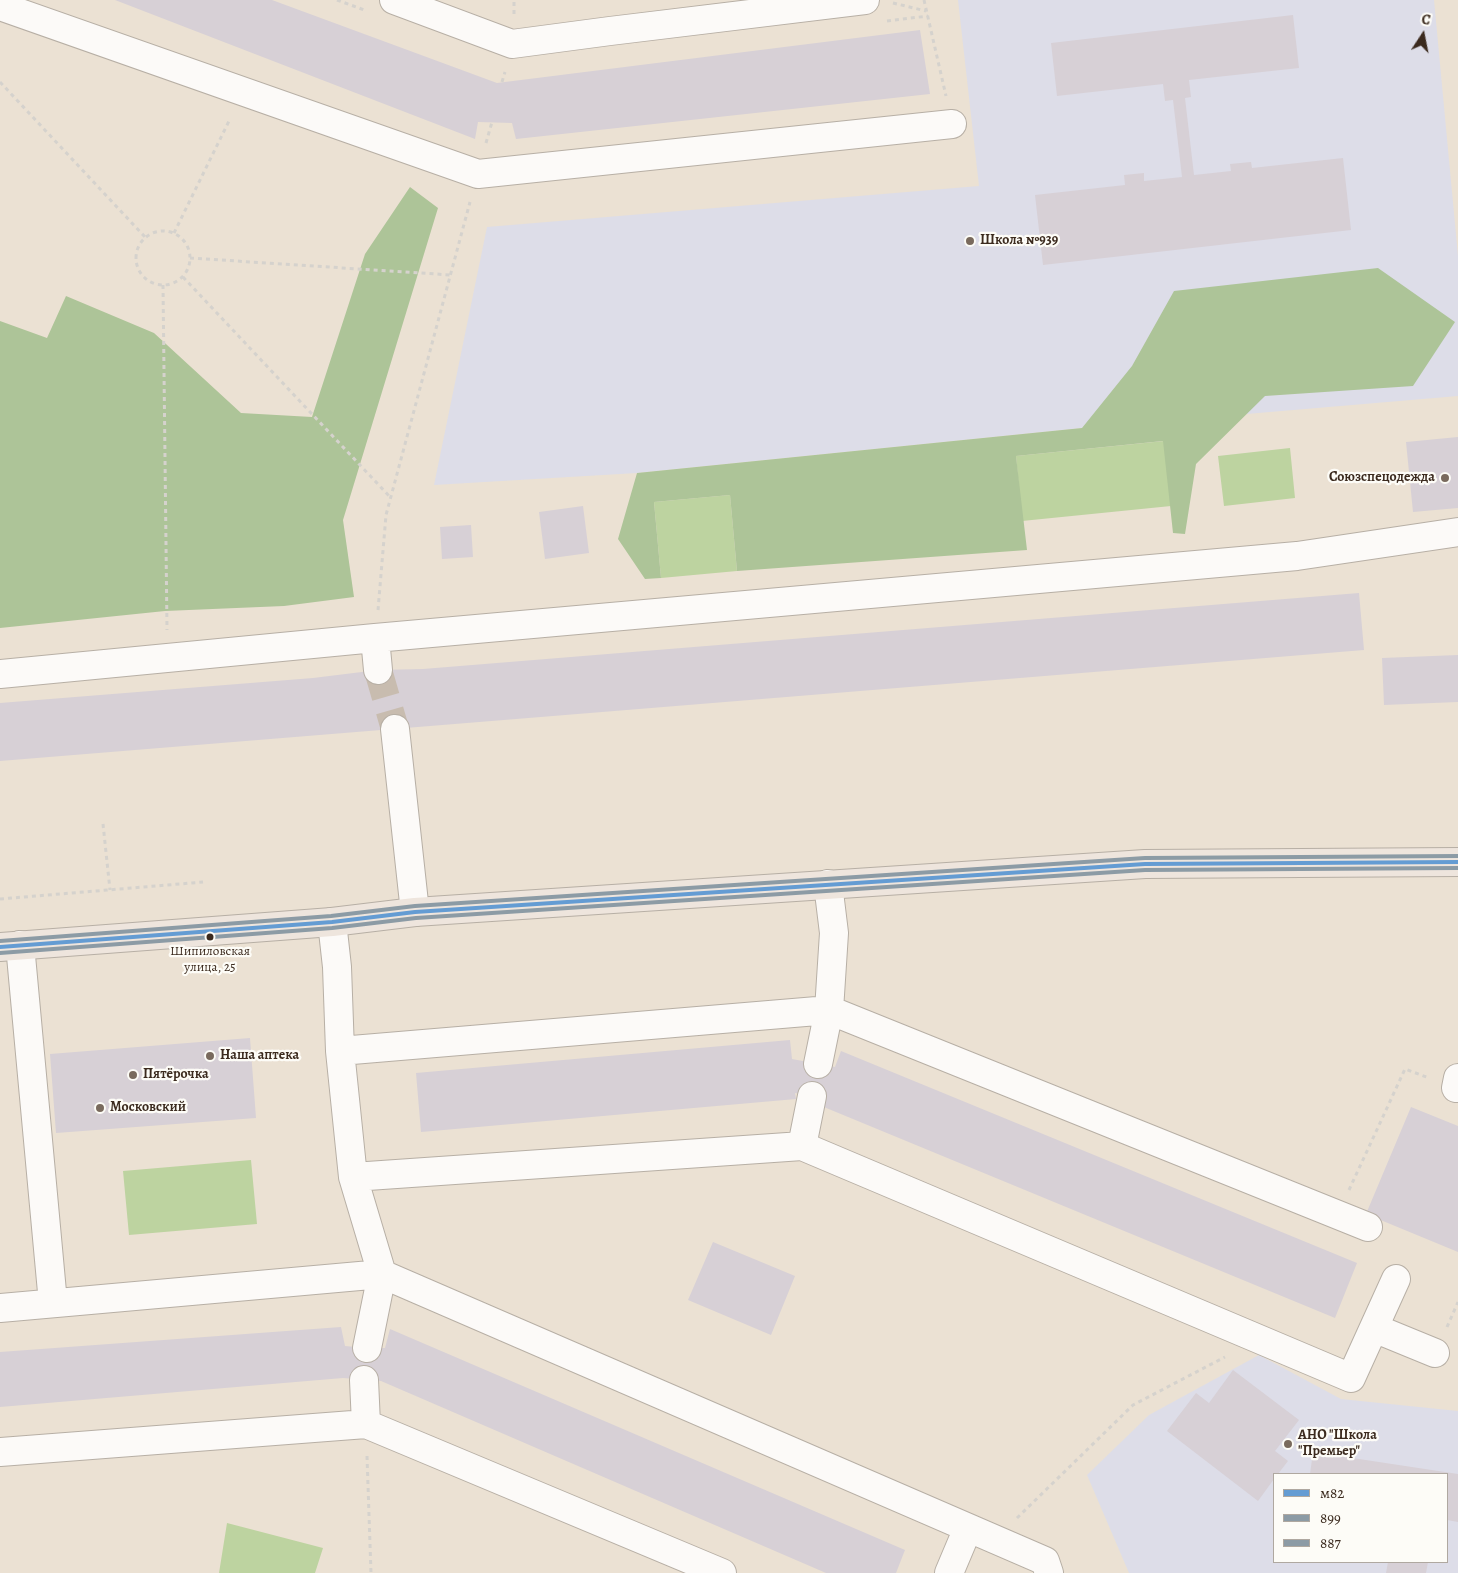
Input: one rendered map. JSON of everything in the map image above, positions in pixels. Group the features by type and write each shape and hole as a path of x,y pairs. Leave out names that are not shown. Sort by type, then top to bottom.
{"main road":[{"path":"10,946 332,922 415,912 1145,864 1458,862"}],"lane":[{"path":"394,0 512,44 619,29 876,1"},
{"path":"0,6 478,174 952,124"},
{"path":"0,674 375,638 1298,556 1458,532"},
{"path":"375,638 378,670"},
{"path":"395,729 415,912"},
{"path":"818,1064 829,1010 834,932 828,884"},
{"path":"332,922 337,966 340,1051 353,1177 382,1274 367,1348"},
{"path":"10,946 53,1303"},
{"path":"340,1051 829,1010 1368,1228"},
{"path":"802,1146 812,1096"},
{"path":"353,1177 802,1146 1351,1378 1396,1279"},
{"path":"0,1308 382,1274 1045,1561 1049,1573"},
{"path":"1374,1328 1435,1354"},
{"path":"364,1380 366,1424"},
{"path":"0,1452 366,1424 722,1573"},
{"path":"948,1573 968,1528"}],"path":[{"path":"924,0 952,124"},
{"path":"876,1 926,11"},
{"path":"0,82 145,237"},
{"path":"174,232 243,92"},
{"path":"375,638 386,515 478,174"},
{"path":"163,230 174,232 183,238 189,247 190,258 188,268 183,277 174,283 163,285 152,283 143,277 138,268 136,257 138,247 145,237 153,232 163,230"},
{"path":"190,258 451,275"},
{"path":"183,277 391,498"},
{"path":"163,285 168,659"},
{"path":"103,824 110,890"},
{"path":"0,899 203,882"},
{"path":"1337,1215 1405,1069 1457,1083"},
{"path":"995,1540 1133,1405 1226,1356"},
{"path":"366,1424 371,1573"}],"shaded area":[{"name":"Школа №939","path":"958,0 1434,0 1458,256 1458,396 1082,428 637,473 434,485 487,227 979,186"},
{"name":"АНО \"Школа \"Премьер\"","path":"1259,1355 1341,1399 1458,1411 1458,1573 1129,1573 1087,1475 1149,1415"}],"green space":[{"path":"410,187 438,208 343,520 354,597 284,606 165,611 0,628 0,321 47,338 66,296 154,333 241,413 312,417 365,254"},
{"path":"1378,268 1455,322 1413,386 1265,396 1196,464 1185,534 1173,533 1163,441 1016,456 1027,550 737,571 730,495 654,502 661,578 645,579 618,539 637,473 1082,428 1132,366 1174,291"},
{"path":"1164,441 1171,506 1022,521 1016,456"},
{"path":"1290,448 1295,498 1224,506 1218,456"},
{"path":"730,495 737,571 661,578 654,502"},
{"path":"251,1160 257,1224 129,1235 123,1171"},
{"path":"227,1523 323,1548 315,1573 219,1573"}],"building":[{"path":"115,0 272,0 497,83 920,30 930,94 516,139 512,123 478,122 475,139"},
{"path":"1293,15 1299,68 1189,80 1191,97 1185,98 1194,175 1231,171 1230,164 1251,162 1252,168 1343,158 1351,230 1043,265 1035,195 1125,185 1124,175 1144,173 1144,181 1182,177 1173,100 1165,101 1163,84 1057,96 1051,43"},
{"path":"1458,437 1458,508 1413,512 1406,442"},
{"path":"583,506 589,553 545,559 539,512"},
{"path":"471,525 473,557 442,559 440,527"},
{"path":"1359,593 1364,650 0,761 0,703 313,678 378,670 423,669"},
{"path":"1458,655 1458,702 1384,705 1382,658"},
{"path":"250,1038 256,1118 56,1133 50,1054"},
{"path":"790,1040 792,1059 835,1067 841,1051 1357,1263 1335,1318 819,1105 822,1098 795,1093 796,1099 421,1132 416,1073"},
{"path":"1411,1107 1458,1126 1458,1252 1366,1214"},
{"path":"713,1242 795,1276 771,1335 688,1300"},
{"path":"341,1327 345,1346 385,1348 390,1329 905,1550 896,1573 826,1573 381,1381 343,1378 0,1407 0,1352"},
{"path":"1233,1370 1299,1420 1275,1451 1288,1461 1279,1473 1273,1473 1273,1480 1258,1501 1167,1431 1196,1393 1209,1403"},
{"path":"1313,1452 1458,1474 1458,1522 1448,1520 1448,1473 1310,1473"},
{"path":"1388,1563 1428,1563 1426,1573 1386,1573"}],"tunnel":[{"path":"378,670 395,729"}],"transit line":[{"name":"887","path":"0,941 331,916 415,906 1145,858 1458,856"},
{"name":"м82","path":"0,947 332,922 415,912 1145,864 1458,862"},
{"name":"899","path":"0,953 332,928 416,918 1145,870 1458,868"}],"place":[{"name":"Школа №939","path":"970,241"},
{"name":"Союзспецодежда","path":"1445,478"},
{"name":"Шипиловская улица, 25","path":"210,937"},
{"name":"Наша аптека","path":"210,1056"},
{"name":"Пятёрочка","path":"133,1075"},
{"name":"Московский","path":"100,1108"},
{"name":"АНО \"Школа \"Премьер\"","path":"1288,1444"}]}
